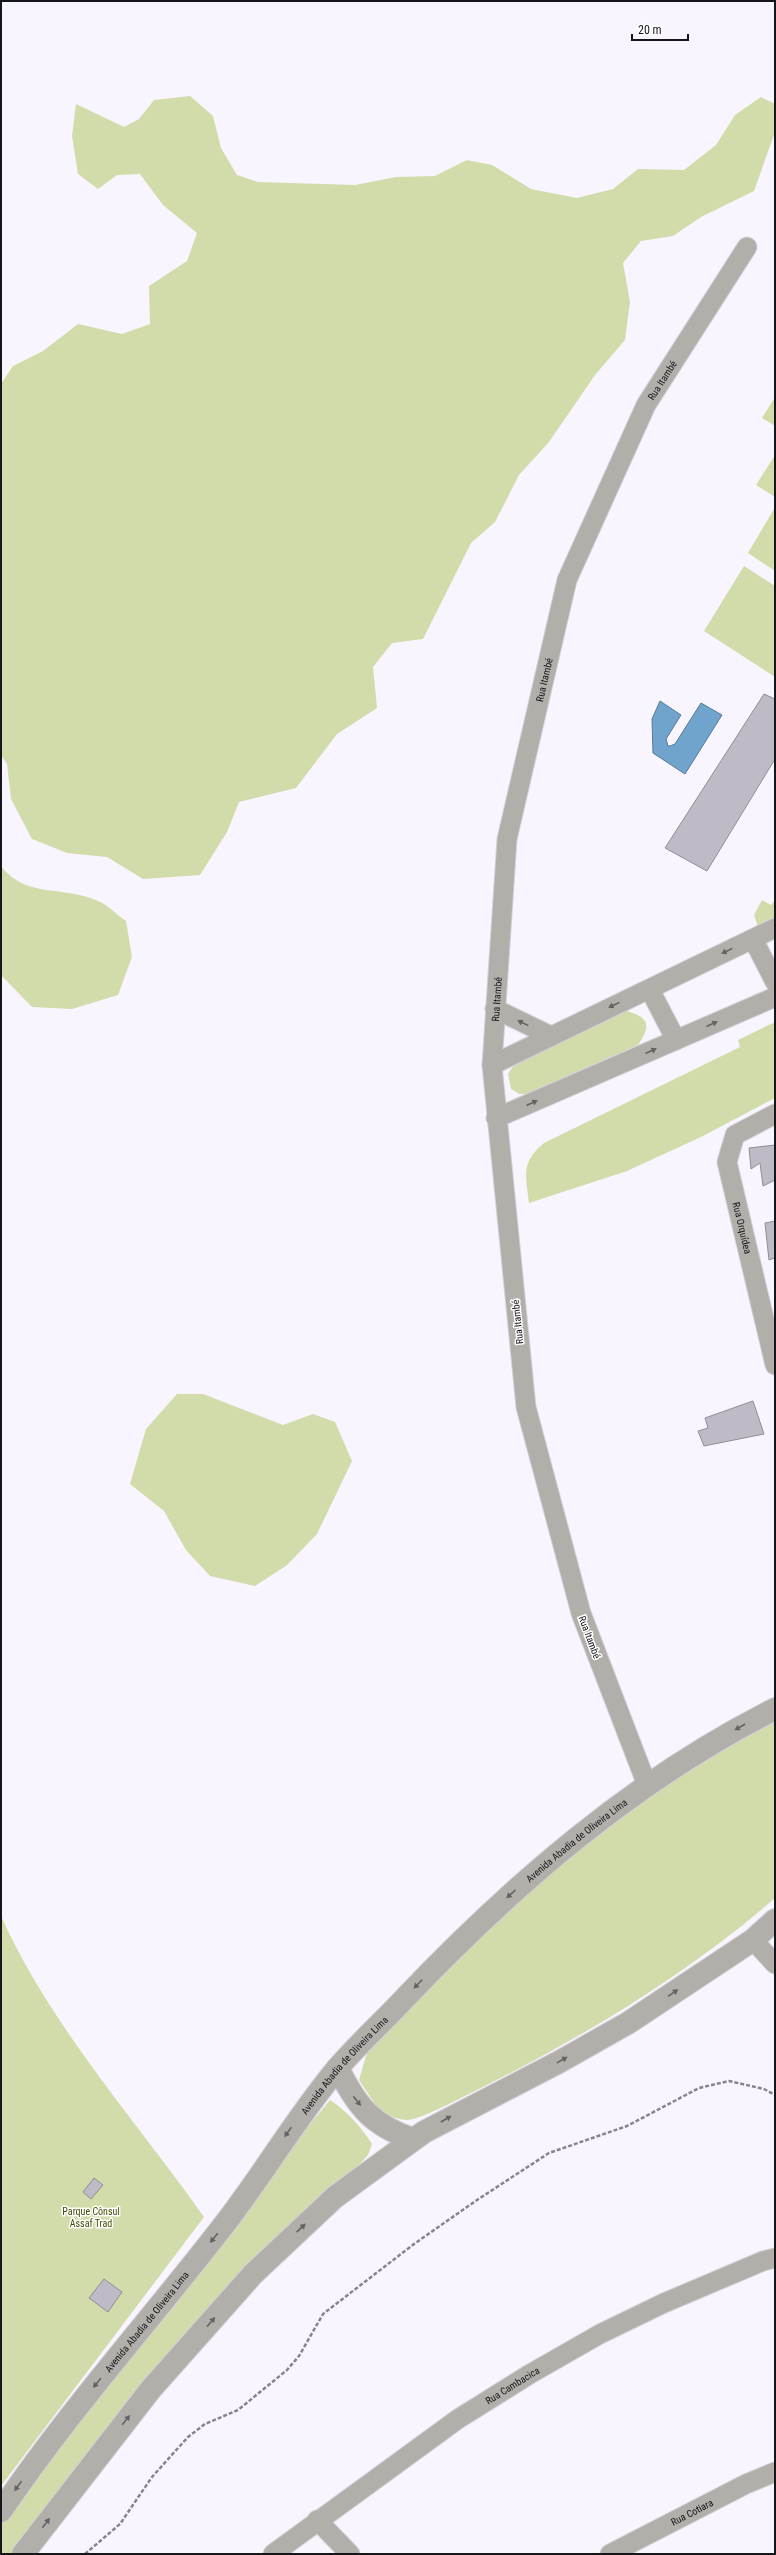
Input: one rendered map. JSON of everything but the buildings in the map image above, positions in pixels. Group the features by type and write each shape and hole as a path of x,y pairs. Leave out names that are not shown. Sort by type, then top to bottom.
{"street":[{"name":"Rua Itambé","path":"647,1785 580,1613 526,1407 496,1118 492,1065 495,1009 507,839 567,580 646,405 747,246"},
{"path":"492,1065 650,990 775,928"},
{"path":"753,939 775,982"},
{"path":"650,990 676,1040"},
{"path":"496,1118 775,997"},
{"path":"495,1009 551,1036"},
{"name":"Rua Orquídea","path":"775,1114 735,1136 727,1162 775,1365"},
{"name":"Avenida Abadia de Oliveira Lima","path":"1,2511 71,2414 222,2228 293,2125 338,2068 461,1940 523,1884 608,1813 647,1785 742,1725 775,1709"},
{"path":"23,2554 151,2389 253,2274 335,2197 413,2139 452,2116 559,2062 621,2027 753,1940 775,1920"},
{"path":"753,1940 775,1964"},
{"path":"338,2068 350,2092 367,2114 390,2132 413,2139"},
{"name":"Rua Cambacica","path":"273,2554 317,2520 458,2419 536,2370 600,2334 664,2303 763,2261 775,2258"},
{"name":"Rua Cotiara","path":"610,2554 746,2484 775,2472"},
{"path":"317,2520 350,2554"}],"path":[{"path":"85,2554 120,2524 152,2477 188,2437 205,2424 238,2410 287,2370 299,2356 323,2314 414,2244 477,2200 549,2153 627,2126 699,2088 729,2081 764,2089 775,2095"}],"green space":[{"path":"190,96 213,116 221,148 237,175 258,182 355,185 396,177 435,176 467,160 492,165 531,189 577,198 613,189 638,169 684,170 716,145 735,115 761,97 775,104 775,132 754,191 701,217 673,236 641,241 623,263 630,302 625,340 595,375 549,442 519,475 495,522 471,543 423,639 392,643 373,667 377,708 337,734 296,788 239,802 227,832 200,875 143,879 107,857 67,853 32,839 11,799 7,764 1,755 1,384 13,366 43,351 78,324 122,334 150,324 149,286 187,261 197,233 163,205 140,174 117,175 98,189 78,174 72,136 76,104 124,127 139,119 154,100"},
{"path":"775,397 775,426 762,418"},
{"path":"775,455 775,497 756,485"},
{"path":"774,509 775,510 775,571 748,553"},
{"path":"744,566 775,586 775,677 704,631"},
{"path":"1,866 11,876 22,883 46,890 85,896 102,903 126,921 132,957 118,995 72,1009 32,1007 1,975"},
{"path":"762,900 771,905 775,900 775,919 758,927 754,915"},
{"path":"627,1011 640,1017 646,1024 645,1033 638,1045 527,1094 519,1094 511,1089 508,1074 515,1063"},
{"path":"775,1022 775,1098 701,1137 627,1171 529,1203 526,1170 531,1157 544,1143 740,1047 738,1040"},
{"path":"177,1394 203,1394 283,1425 313,1414 335,1422 352,1461 317,1534 287,1565 255,1586 210,1576 186,1550 164,1511 130,1484 146,1429"},
{"path":"775,1718 775,1898 705,1954 668,1980 592,2028 553,2050 473,2092 413,2119 404,2120 381,2113 359,2080 368,2049 400,2006 610,1816"},
{"name":"Parque Cônsul Assaf Trad","path":"1,1916 21,1957 69,2034 204,2217 1,2486"},
{"path":"330,2100 348,2114 368,2138 372,2144 368,2155 354,2171 317,2200 248,2263 13,2554 1,2554 1,2515 224,2228"}],"water":[{"path":"660,701 681,715 666,739 668,746 675,744 701,703 722,715 685,774 653,753 652,719"}]}
